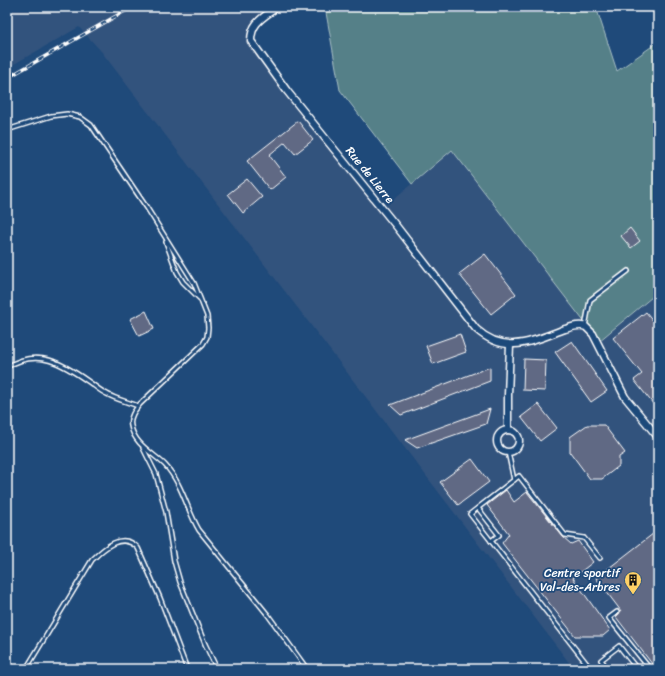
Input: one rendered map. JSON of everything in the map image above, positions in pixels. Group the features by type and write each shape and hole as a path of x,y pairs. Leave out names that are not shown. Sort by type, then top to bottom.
{"street":[{"name":"Rue de Lierre","path":"277,7 255,24 251,32 251,41 287,90 476,329 484,337 498,343 510,345"},
{"path":"508,430 510,345 527,342 576,326 585,327 593,334 625,397 658,437"},
{"path":"512,430 517,435 519,442 516,448 508,452 500,449 497,438 501,432 512,430"}],"lane":[{"path":"7,130 58,115 74,115 86,121 98,135 147,208 194,283 201,300 207,316 208,328 207,337 204,344 138,406 133,412 131,425 156,474 166,512 174,561 180,582 205,644 217,669"},
{"path":"164,237 177,272 183,282 201,300"},
{"path":"585,327 590,300 628,271"},
{"path":"7,367 27,358 42,358 81,377 107,394 138,406"},
{"path":"143,446 165,465 172,474 199,530 268,615 306,669"},
{"path":"508,452 514,480"},
{"path":"591,669 470,514 519,476 565,535 584,538 600,558"},
{"path":"478,508 499,535 491,541"},
{"path":"26,669 92,560 102,550 110,545 121,541 128,541 134,543 138,548 160,598 187,669"},
{"path":"617,612 609,618 650,669"},
{"path":"608,669 601,660 619,646 637,669"}],"shaded area":[{"path":"7,7 277,7 255,24 251,41 383,208 452,150 599,340 658,292 658,669 574,669 101,51 79,27 7,68"}],"green space":[{"path":"325,7 596,7 617,71 658,42 658,292 599,341 452,150 412,184 340,90"}],"building":[{"path":"298,121 313,140 295,154 285,142 269,155 286,177 270,190 247,161"},
{"path":"247,179 262,197 243,213 228,194"},
{"path":"630,228 640,241 631,248 621,236"},
{"path":"485,254 516,294 491,314 459,274"},
{"path":"146,311 154,329 139,336 130,319"},
{"path":"646,312 658,327 658,410 634,380 642,374 613,338"},
{"path":"460,334 466,352 433,364 426,346"},
{"path":"572,341 607,391 591,402 555,352"},
{"path":"524,359 546,360 545,391 523,390"},
{"path":"490,367 490,381 401,415 390,405"},
{"path":"538,404 557,428 540,441 521,417"},
{"path":"490,409 486,424 417,448 405,440"},
{"path":"587,425 604,425 625,453 619,457 619,466 602,479 590,479 570,452 570,437"},
{"path":"472,459 489,482 458,505 440,482"},
{"path":"506,490 514,502 527,492 563,537 571,544 578,541 593,562 573,578 610,630 603,636 575,636 502,543 509,534 487,505"},
{"name":"Centre sportif Val-des-Arbres","path":"658,530 658,669 656,669 616,617 621,611 596,578"}],"railway":[{"path":"7,78 132,7"}],"place":[{"name":"Centre sportif Val-des-Arbres","path":"633,595"}]}
